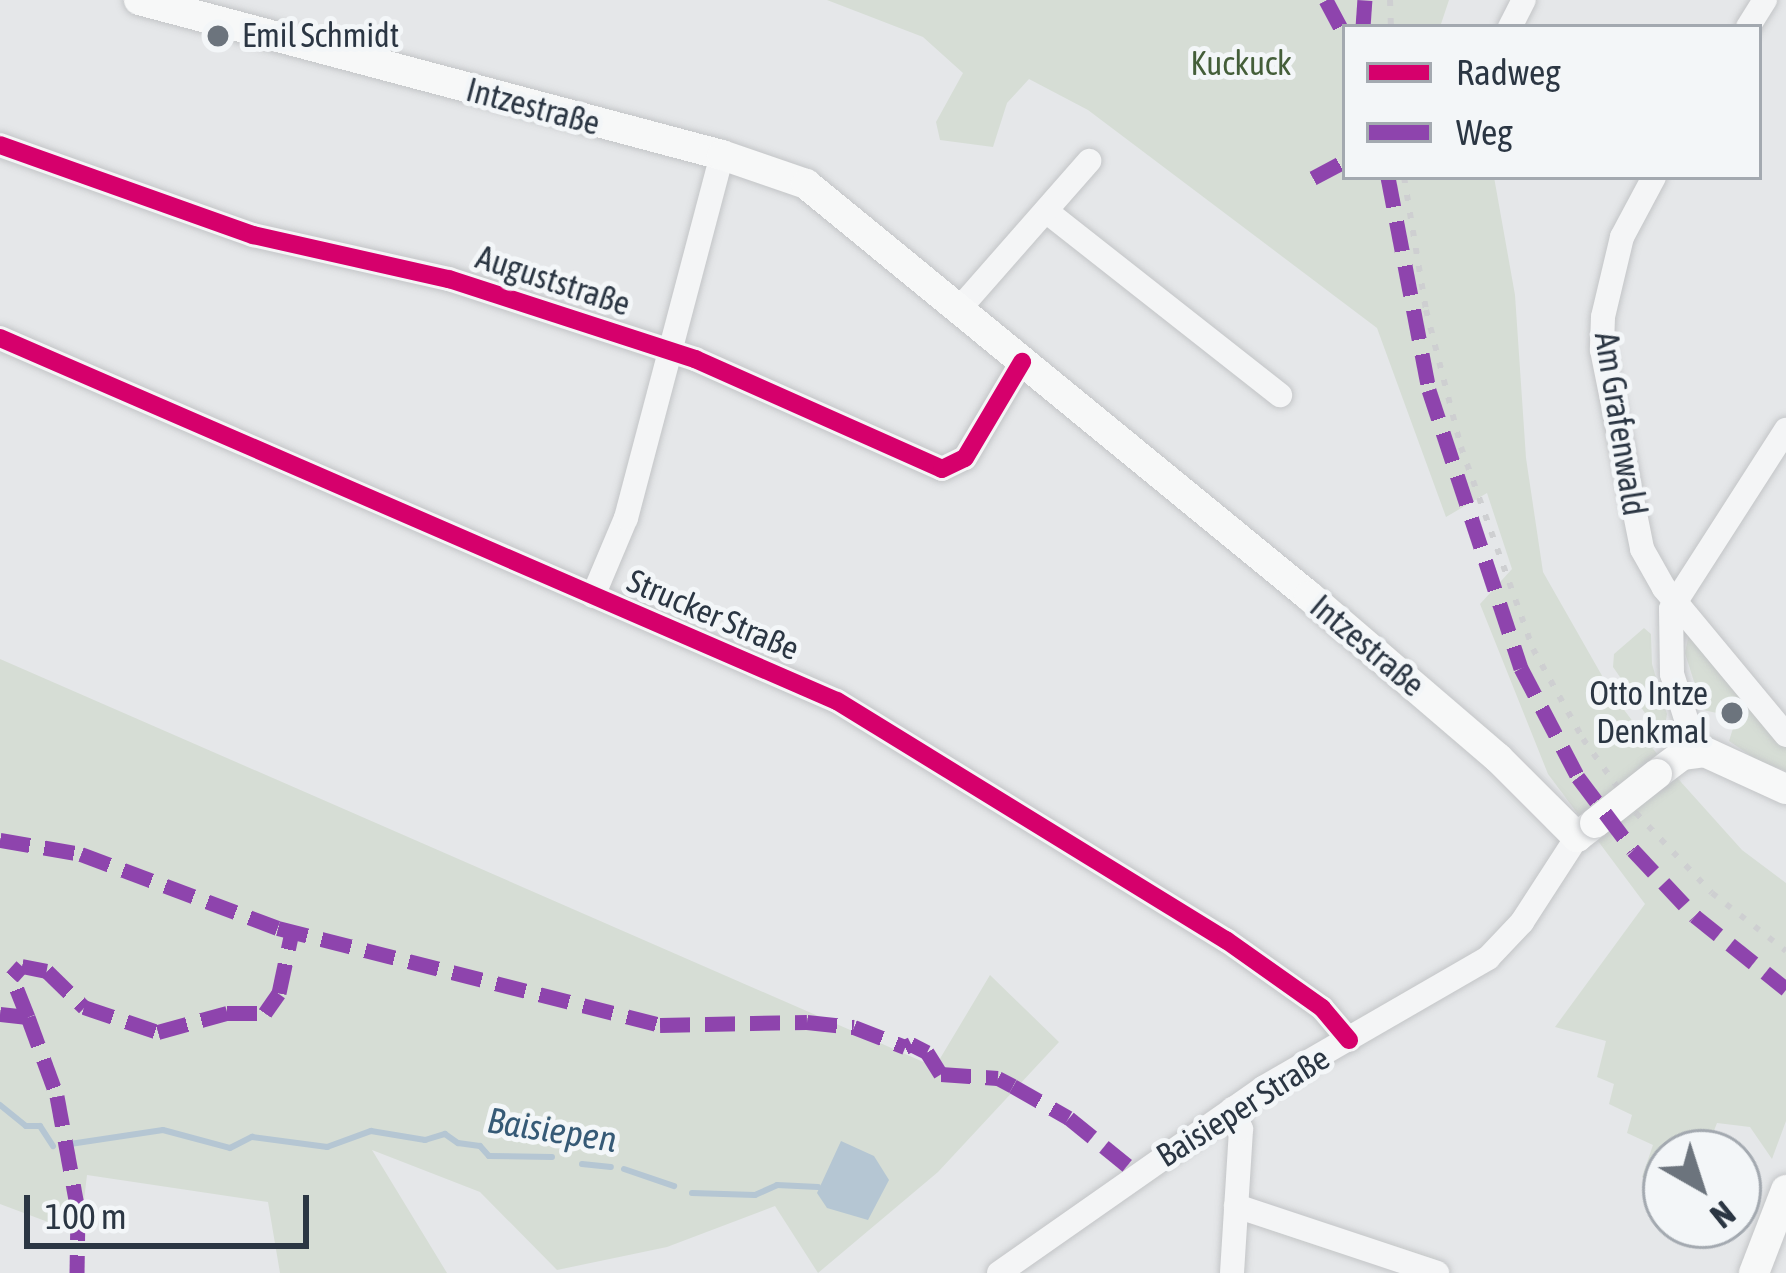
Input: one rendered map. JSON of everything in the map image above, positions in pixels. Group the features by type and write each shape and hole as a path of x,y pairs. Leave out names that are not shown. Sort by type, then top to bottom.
{"main road":[{"name":"Intzestraße","path":"139,0 233,11 486,96 722,155 817,190 1586,830"},
{"path":"1586,830 1657,774 1696,751 1786,789"},
{"path":"1754,1273 1786,1190"}],"street":[{"name":"Auguststraße","path":"0,145 253,235 449,279 668,350 946,470 964,458 1022,362"},
{"path":"593,596 626,518 722,155"},
{"path":"959,308 1089,161"},
{"name":"Am Grafenwald","path":"1652,180 1622,237 1608,278 1602,350 1642,549 1676,599 1786,735"},
{"path":"1046,211 1280,395"},
{"name":"Strucker Straße","path":"0,338 872,720 1241,950 1322,1008 1349,1040"},
{"path":"1696,751 1669,659 1669,619 1676,599 1786,430"},
{"name":"Baisieper Straße","path":"1000,1273 1232,1108 1489,958 1522,922 1586,830"},
{"path":"1232,1108 1241,1129 1232,1273"},
{"path":"1236,1206 1437,1273"}],"green space":[{"name":"Kuckuck","path":"827,0 1449,0 1441,24 1342,24 1342,180 1495,180 1515,295 1526,458 1543,572 1613,695 1663,762 1742,850 1786,883 1786,1121 1772,1159 1762,1144 1762,1129 1717,1123 1715,1129 1642,1129 1642,1140 1627,1133 1632,1115 1609,1104 1614,1084 1597,1077 1606,1041 1555,1027 1645,904 1548,774 1480,604 1512,569 1487,493 1446,517 1377,328 1088,110 1029,79 1007,103 993,147 940,140 936,122 963,73 923,37"},
{"path":"1691,624 1786,747 1786,771 1757,760 1729,741 1735,722 1731,716 1703,710 1685,653"},
{"path":"1644,628 1651,634 1652,664 1667,714 1663,739 1613,667 1614,654"},
{"path":"0,659 935,1067 990,975 1059,1042 938,1172 818,1273 775,1206 667,1247 557,1270 480,1192 372,1150 447,1273 280,1273 268,1202 87,1175 80,1234 0,1204"}],"water":[{"path":"841,1141 874,1156 889,1180 868,1220 827,1208 817,1193"}],"waterway":[{"name":"Baisiepen","path":"0,1105 26,1126 40,1126 53,1146"},
{"name":"Baisiepen","path":"70,1144 163,1130 230,1148 252,1137 327,1147 371,1131 425,1140 445,1134 458,1143 480,1146 489,1156 552,1157"},
{"name":"Baisiepen","path":"582,1164 611,1167"},
{"name":"Baisiepen","path":"624,1169 674,1186"},
{"name":"Baisiepen","path":"692,1193 755,1195 777,1185 818,1187"}],"railway":[{"path":"1390,0 1391,24"},
{"path":"1404,180 1426,310 1461,447 1533,649 1583,739 1636,813 1712,893 1786,951"}],"marked path":[{"path":"1326,0 1342,29"},
{"path":"1363,24 1365,0"},
{"path":"1313,178 1342,163"},
{"path":"1389,180 1429,390 1521,668 1578,777 1633,850 1695,916 1786,989"},
{"path":"0,840 81,854 278,928 660,1025 807,1022 854,1027 927,1052 941,1074 998,1078 1069,1118 1138,1174"},
{"path":"28,1017 12,977 22,966 47,971 84,1007 158,1032 227,1013 265,1013 279,993 292,932"},
{"path":"0,1014 28,1017 57,1096 78,1210 77,1273"}],"cycle path":[{"path":"0,145 253,235 449,279 695,359 942,469 965,458 1022,362"},
{"path":"0,338 837,701 1226,940 1322,1008 1349,1040"}],"place":[{"name":"Emil Schmidt","path":"218,36"},
{"name":"Otto Intze Denkmal","path":"1732,713"}]}
